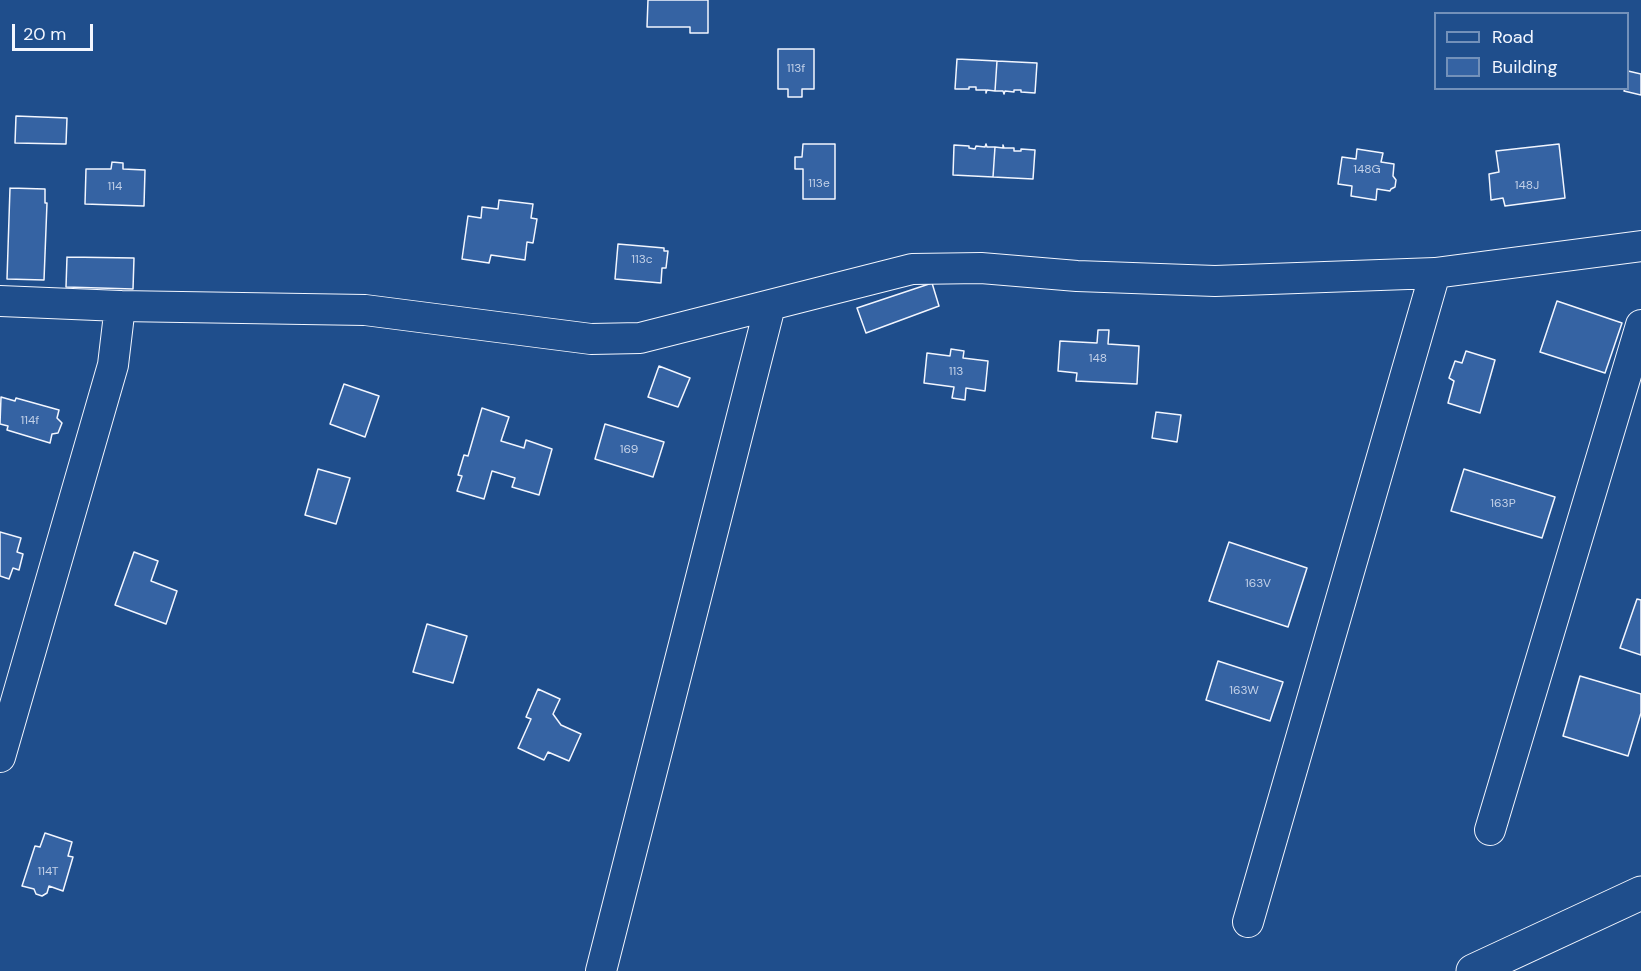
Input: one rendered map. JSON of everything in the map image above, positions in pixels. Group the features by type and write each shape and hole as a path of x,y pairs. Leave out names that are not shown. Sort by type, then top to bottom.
{"main road":[{"path":"1473,971 1641,893"}],"street":[{"path":"0,301 120,306 365,310 591,339 640,338 912,269 981,268 1077,276 1215,281 1435,273 1641,246"},
{"path":"1248,922 1435,273"},
{"path":"0,757 113,365 120,306"},
{"path":"602,971 770,306"},
{"path":"1490,830 1641,326"}],"building":[{"path":"648,0 708,0 708,33 690,33 690,27 647,27"},
{"path":"778,49 814,49 814,89 802,89 802,97 788,97 788,89 778,89"},
{"path":"957,59 997,61 995,91 987,90 986,93 986,90 976,90 976,87 955,89"},
{"path":"997,61 1037,63 1035,93 1014,90 1014,92 1005,91 1004,94 1003,91 995,91"},
{"path":"1629,71 1641,74 1641,95 1624,91 1629,90"},
{"path":"16,116 67,118 66,144 15,143"},
{"path":"803,144 835,144 835,199 803,199 803,169 795,169 795,157 802,157"},
{"path":"986,144 987,147 995,147 993,177 953,175 954,145 969,146 975,149 976,146 985,147"},
{"path":"1559,144 1565,198 1505,206 1503,198 1491,200 1489,174 1499,172 1496,151"},
{"path":"1003,145 1004,148 1014,148 1014,151 1035,150 1033,179 993,177 995,147 1003,148"},
{"path":"1357,149 1383,153 1381,162 1394,164 1395,187 1390,191 1377,189 1376,200 1351,196 1352,186 1338,184 1342,157 1356,159"},
{"path":"112,162 123,163 123,169 145,170 144,206 85,204 86,169 111,169"},
{"path":"10,188 45,189 45,203 47,203 44,280 7,279"},
{"path":"499,200 533,204 531,218 537,219 533,243 527,242 525,260 491,255 489,263 462,259 468,216 481,218 482,207 498,209"},
{"path":"618,244 664,248 664,251 668,251 666,268 662,268 661,283 615,279"},
{"path":"67,257 134,258 133,289 66,287"},
{"path":"932,283 939,306 866,333 857,308"},
{"path":"1557,301 1622,323 1605,373 1540,352"},
{"path":"1098,330 1109,330 1108,344 1139,346 1137,384 1076,381 1077,373 1058,371 1060,341 1097,343"},
{"path":"951,349 964,351 963,358 988,361 985,391 966,388 965,400 952,398 954,387 924,383 927,353 950,356"},
{"path":"1466,351 1495,360 1480,413 1448,403 1454,381 1449,378 1455,361 1462,363"},
{"path":"659,366 690,378 678,407 648,397"},
{"path":"344,384 379,396 365,437 330,424"},
{"path":"1,397 15,401 16,398 59,410 57,418 62,423 58,433 52,434 50,443 7,430 8,426 0,424"},
{"path":"482,408 509,417 501,441 524,448 526,440 552,449 539,495 512,487 515,478 492,471 484,499 457,491 462,476 458,475 464,455 468,456"},
{"path":"1156,412 1181,415 1177,442 1152,438"},
{"path":"605,424 664,442 653,477 595,459"},
{"path":"318,469 350,478 336,524 305,515"},
{"path":"1464,469 1555,497 1542,538 1451,511"},
{"path":"0,532 21,538 17,552 23,554 19,570 13,568 9,579 0,576"},
{"path":"1229,542 1307,568 1288,627 1209,601"},
{"path":"134,552 158,561 151,581 177,591 166,624 115,605"},
{"path":"1637,599 1641,600 1641,655 1620,648"},
{"path":"427,624 467,636 453,683 413,672"},
{"path":"1218,661 1283,682 1270,721 1206,700"},
{"path":"1580,676 1641,694 1641,713 1628,756 1563,736"},
{"path":"538,689 560,699 553,714 561,725 581,734 569,761 548,752 544,760 518,748 531,719 526,717"},
{"path":"45,833 72,842 68,856 73,857 63,891 49,886 47,893 42,896 36,894 34,889 22,886 35,846 40,847"}]}
